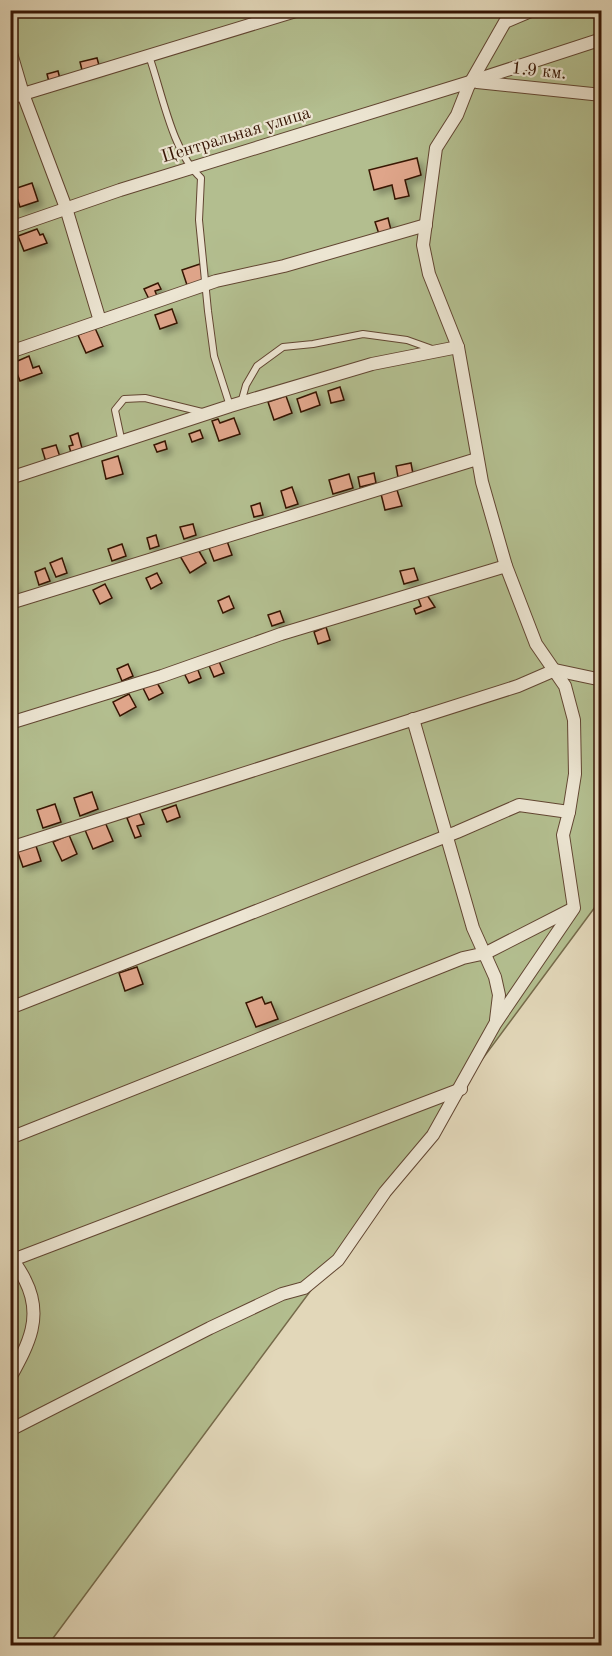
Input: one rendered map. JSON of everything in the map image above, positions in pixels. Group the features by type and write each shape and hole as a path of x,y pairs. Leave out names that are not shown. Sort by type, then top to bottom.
{"street":[{"path":"17,96 299,10"},
{"path":"10,1430 282,1294 304,1288 338,1260 385,1192 433,1135 461,1089 495,1024 574,908 563,835 570,812 575,774 574,720 565,686 536,644 506,566 477,459 458,347 429,274 423,245 436,148 457,115 468,87 505,22 533,10"},
{"name":"Центральная улица","path":"10,228 190,168 602,39"},
{"path":"10,50 17,96 66,208 100,321"},
{"name":"1.9 км.","path":"473,81 602,95"},
{"path":"10,352 207,285 426,225"},
{"path":"10,478 236,405 395,357 458,347"},
{"path":"10,603 477,459"},
{"path":"10,723 162,676 281,634 506,566"},
{"path":"10,848 518,686 555,670 602,680"},
{"path":"413,719 445,837 473,928 486,953 499,995 495,1024"},
{"path":"10,1008 445,837 519,805 570,812"},
{"path":"10,1138 463,958 486,953 574,908"},
{"path":"10,1378 31,1341 33,1309 26,1281 11,1259 461,1089"}],"lane":[{"path":"149,56 178,141 190,168 201,178 200,220 214,356 236,405"},
{"path":"236,405 257,366 284,347 363,334 407,340 436,350"},
{"path":"122,443 115,410 124,399 145,398 208,414"}],"green space":[{"path":"11,11 601,11 601,899 48,1645 11,1646"}],"building":[{"path":"97,58 100,69 83,74 80,62"},
{"path":"58,71 60,79 49,82 47,74"},
{"path":"417,158 421,175 405,180 409,196 395,199 392,185 374,190 369,170"},
{"path":"32,183 38,201 20,207 14,189"},
{"path":"388,218 391,230 379,234 375,222"},
{"path":"37,229 40,235 43,234 47,243 24,251 18,236"},
{"path":"200,264 206,281 188,288 182,270"},
{"path":"158,283 161,289 155,291 157,296 149,299 144,289"},
{"path":"172,309 177,323 160,329 155,315"},
{"path":"95,328 103,346 86,353 78,335"},
{"path":"29,356 33,368 39,366 42,373 20,381 13,363"},
{"path":"340,387 344,400 331,403 328,391"},
{"path":"316,392 320,405 301,412 297,399"},
{"path":"286,396 292,413 274,420 268,402"},
{"path":"234,418 240,434 219,441 212,421 218,419 220,423"},
{"path":"200,430 203,438 192,442 189,434"},
{"path":"78,433 83,452 72,456 69,446 73,445 70,436"},
{"path":"165,441 167,449 157,452 154,445"},
{"path":"56,445 60,457 46,462 42,449"},
{"path":"118,456 123,474 106,479 102,461"},
{"path":"411,463 413,474 398,477 396,466"},
{"path":"374,473 376,483 360,487 358,477"},
{"path":"349,474 353,488 333,494 329,480"},
{"path":"292,487 298,504 286,508 281,491"},
{"path":"397,490 402,506 385,510 381,494"},
{"path":"260,503 263,515 254,517 251,506"},
{"path":"193,524 196,535 184,539 180,527"},
{"path":"156,535 159,546 150,549 147,538"},
{"path":"227,541 232,555 214,561 209,548"},
{"path":"122,544 126,556 112,561 108,549"},
{"path":"196,546 206,563 190,573 180,556"},
{"path":"62,558 67,573 56,577 50,563"},
{"path":"45,568 50,581 39,585 35,572"},
{"path":"414,568 418,580 404,584 400,571"},
{"path":"157,573 162,583 151,589 146,578"},
{"path":"10,578 17,594 10,596"},
{"path":"105,584 112,598 100,604 93,590"},
{"path":"427,595 435,607 416,614 414,609 421,606 418,598"},
{"path":"229,596 234,608 223,613 218,601"},
{"path":"280,611 284,622 272,626 268,615"},
{"path":"326,627 330,640 318,644 314,632"},
{"path":"218,659 224,673 214,677 208,663"},
{"path":"128,664 133,676 122,681 117,669"},
{"path":"196,665 201,678 189,683 183,671"},
{"path":"156,681 163,693 149,700 143,688"},
{"path":"129,694 136,707 120,716 113,702"},
{"path":"92,792 98,809 80,816 74,798"},
{"path":"55,804 61,822 43,828 37,810"},
{"path":"176,805 180,817 167,822 162,810"},
{"path":"139,812 144,824 137,826 141,836 135,838 127,818"},
{"path":"105,822 113,841 93,849 85,830"},
{"path":"69,835 77,854 62,861 53,842"},
{"path":"35,843 41,861 23,867 17,850"},
{"path":"137,967 143,984 125,991 119,973"},
{"path":"262,997 265,1004 271,1002 278,1019 256,1027 246,1003"}]}
